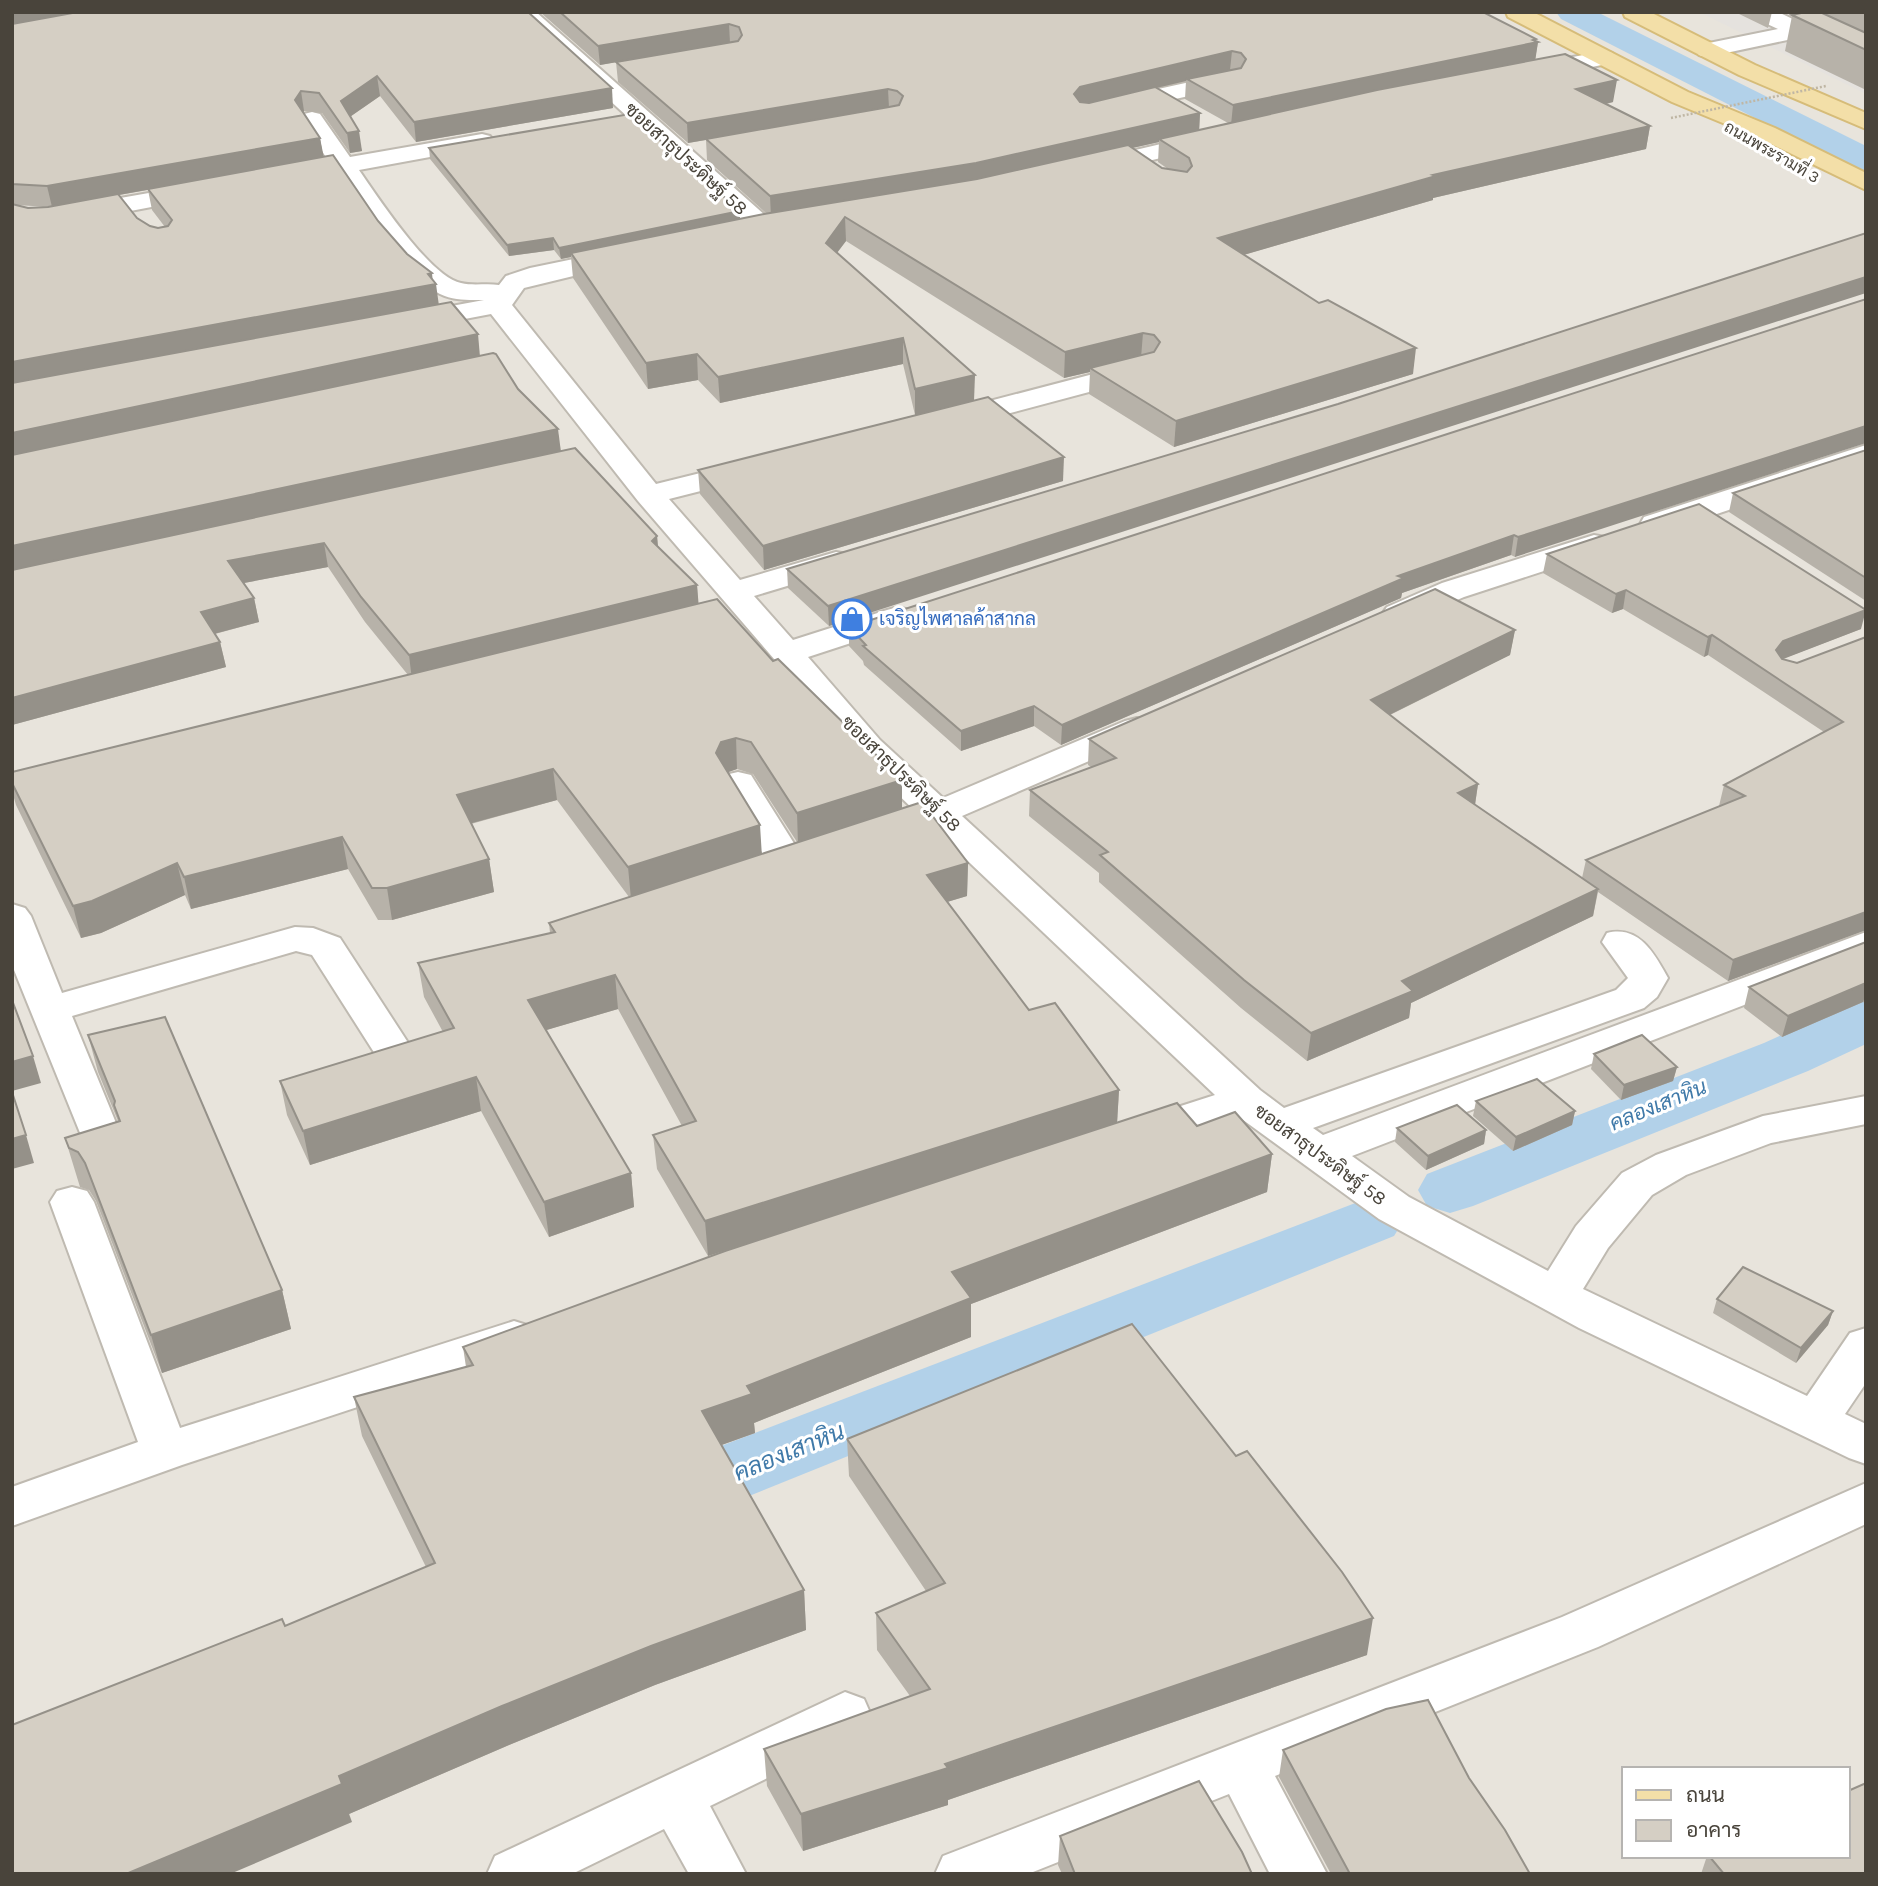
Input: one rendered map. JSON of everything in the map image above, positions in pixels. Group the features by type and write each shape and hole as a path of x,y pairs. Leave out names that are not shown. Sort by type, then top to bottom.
{"main road":[{"name":"ถนนพระรามที่ 3","path":"1516,12 1604,58 1675,107 1866,205"},
{"path":"1633,12 1747,70 1866,121"},
{"path":"1747,70 1866,141"},
{"name":"ถนนพระรามที่ 3","path":"1675,107 1767,134 1866,183"}],"street":[{"path":"1760,12 1866,63"},
{"name":"ซอยสาธุประดิษฐ์ 58","path":"529,18 607,73 623,117 694,152 778,226 698,242"},
{"path":"1707,50 1799,31"},
{"path":"1509,76 1604,58"},
{"path":"1134,102 1231,80"},
{"path":"1066,173 1227,136 1157,96"},
{"path":"312,119 399,244 437,282 451,290 502,298"},
{"path":"259,180 503,137"},
{"path":"1131,158 1153,173"},
{"path":"12,214 33,219 138,213 220,187"},
{"path":"377,328 502,298 516,282 539,274 659,250"},
{"name":"ซอยสาธุประดิษฐ์ 58","path":"502,298 523,359 602,455 649,495 868,747 1262,1112 1394,1208 1556,1295 1866,1445"},
{"path":"921,427 1142,369"},
{"path":"1363,629 1453,590 1866,454"},
{"path":"649,495 780,462"},
{"path":"1699,509 1732,531"},
{"path":"709,619 742,600 866,552"},
{"path":"787,653 920,610"},
{"path":"890,830 942,813 1172,713"},
{"path":"738,783 788,864"},
{"path":"12,916 102,1140"},
{"path":"51,1009 295,939 313,940 326,947 398,1058"},
{"path":"1100,1147 1262,1112 1630,999 1643,988 1648,978 1639,961 1621,942"},
{"path":"1319,1153 1866,944"},
{"path":"1556,1295 1592,1237 1637,1184 1671,1165 1763,1130 1866,1110"},
{"path":"72,1202 165,1452"},
{"path":"12,1507 165,1452 547,1327"},
{"path":"1816,1421 1866,1345"},
{"path":"963,1874 1580,1632 1866,1502"},
{"path":"515,1874 845,1715"},
{"path":"1241,1765 1299,1874"},
{"path":"675,1796 718,1874"}],"path":[{"path":"1675,107 1826,86"}],"shaded area":[{"path":"12,12 1866,12 1866,1874 12,1874"},
{"path":"1699,12 1866,12 1866,94"}],"building":[{"path":"78,12 528,12 612,88 414,122 377,76 341,101 359,131 347,133 319,93 301,91 295,100 320,138 47,186 12,184 12,24"},
{"path":"560,12 1483,12 1538,42 1233,105 1187,79 1241,68 1246,59 1241,53 1232,51 1080,87 1074,94 1080,102 1089,103 1155,87 1200,113 976,163 770,196 706,139 899,105 903,96 888,89 687,123 616,62 738,41 742,35 739,27 729,24 598,46"},
{"path":"1820,12 1866,33 1866,50 1792,15"},
{"path":"1565,54 1617,80 1576,89 1650,126 1433,175 1436,176 1218,238 1319,303 1328,300 1416,348 1176,421 1090,368 1154,352 1160,342 1154,335 1143,333 1065,352 845,217 826,243 975,375 915,389 903,338 718,377 697,354 646,363 571,253 764,214 977,179 1128,145 1162,168 1187,172 1192,166 1189,158 1159,139 1377,90"},
{"path":"630,114 740,211 559,248 553,238 507,245 429,148"},
{"path":"333,155 378,221 407,254 432,273 428,274 436,284 12,362 12,204 28,208 48,207 118,194 137,218 158,228 168,226 172,220 148,189"},
{"path":"1866,233 1866,277 828,606 787,569 1338,404"},
{"path":"1866,299 1866,426 1518,537 1514,535 1398,576 1404,578 1062,725 1034,706 961,731 863,646 866,645 849,627"},
{"path":"451,302 478,334 12,433 12,383"},
{"path":"493,353 518,389 558,429 12,546 12,455"},
{"path":"988,397 1064,457 763,546 698,470"},
{"path":"575,448 657,536 652,541 697,585 409,655 361,597 324,543 228,561 254,598 201,612 220,642 12,698 12,570"},
{"path":"1866,450 1866,578 1733,493"},
{"path":"1699,504 1866,610 1783,641 1776,650 1782,659 1797,663 1866,637 1866,912 1733,960 1586,860 1745,796 1724,785 1843,722 1712,635 1708,637 1626,590 1616,594 1547,554"},
{"path":"1435,589 1515,630 1371,700 1478,784 1458,793 1598,889 1402,981 1413,991 1311,1033 1244,980 1100,855 1108,852 1030,790 1116,758 1089,739"},
{"path":"717,599 773,661 778,659 902,780 797,813 751,742 736,738 721,742 716,753 760,825 628,867 553,769 457,795 489,859 387,888 372,888 342,837 184,877 177,863 92,901 73,906 12,783 12,772"},
{"path":"922,802 968,863 927,875 1029,1010 1055,1003 1119,1090 705,1221 653,1135 696,1121 615,975 528,1000 631,1173 544,1202 476,1077 303,1131 280,1081 454,1028 418,963 555,932 549,923"},
{"path":"1866,942 1866,983 1788,1016 1749,987"},
{"path":"12,1000 33,1056 12,1062"},
{"path":"165,1017 282,1290 151,1335 85,1163 78,1152 69,1148 65,1138 120,1121 115,1101 88,1035"},
{"path":"1642,1035 1677,1067 1624,1085 1594,1054"},
{"path":"1537,1079 1575,1111 1516,1137 1476,1101"},
{"path":"12,1092 26,1135 12,1139"},
{"path":"1177,1103 1197,1126 1235,1112 1272,1154 952,1272 971,1298 747,1386 752,1394 702,1411 804,1590 651,1646 502,1706 339,1776 342,1784 126,1874 12,1874 12,1725 282,1619 285,1626 435,1563 354,1397 473,1365 463,1347 725,1251"},
{"path":"1457,1105 1486,1130 1428,1156 1397,1128"},
{"path":"1743,1267 1833,1311 1801,1348 1717,1299"},
{"path":"1132,1324 1236,1456 1247,1451 1342,1572 1373,1618 945,1764 948,1768 801,1814 764,1749 930,1689 876,1613 945,1583 847,1439"},
{"path":"1428,1700 1469,1778 1505,1830 1530,1874 1350,1874 1283,1750 1386,1709"},
{"path":"1199,1781 1242,1852 1252,1874 1075,1874 1060,1836"},
{"path":"1866,1783 1866,1874 1724,1874 1711,1858 1850,1858 1850,1790"}],"waterway":[{"path":"1572,12 1866,160"},
{"name":"คลองเสาหิน","path":"1450,1190 1786,1057 1866,1020"},
{"name":"คลองเสาหิน","path":"661,1500 1371,1220"}],"place":[{"name":"เจริญไพศาลค้าสากล","path":"852,619"}]}
